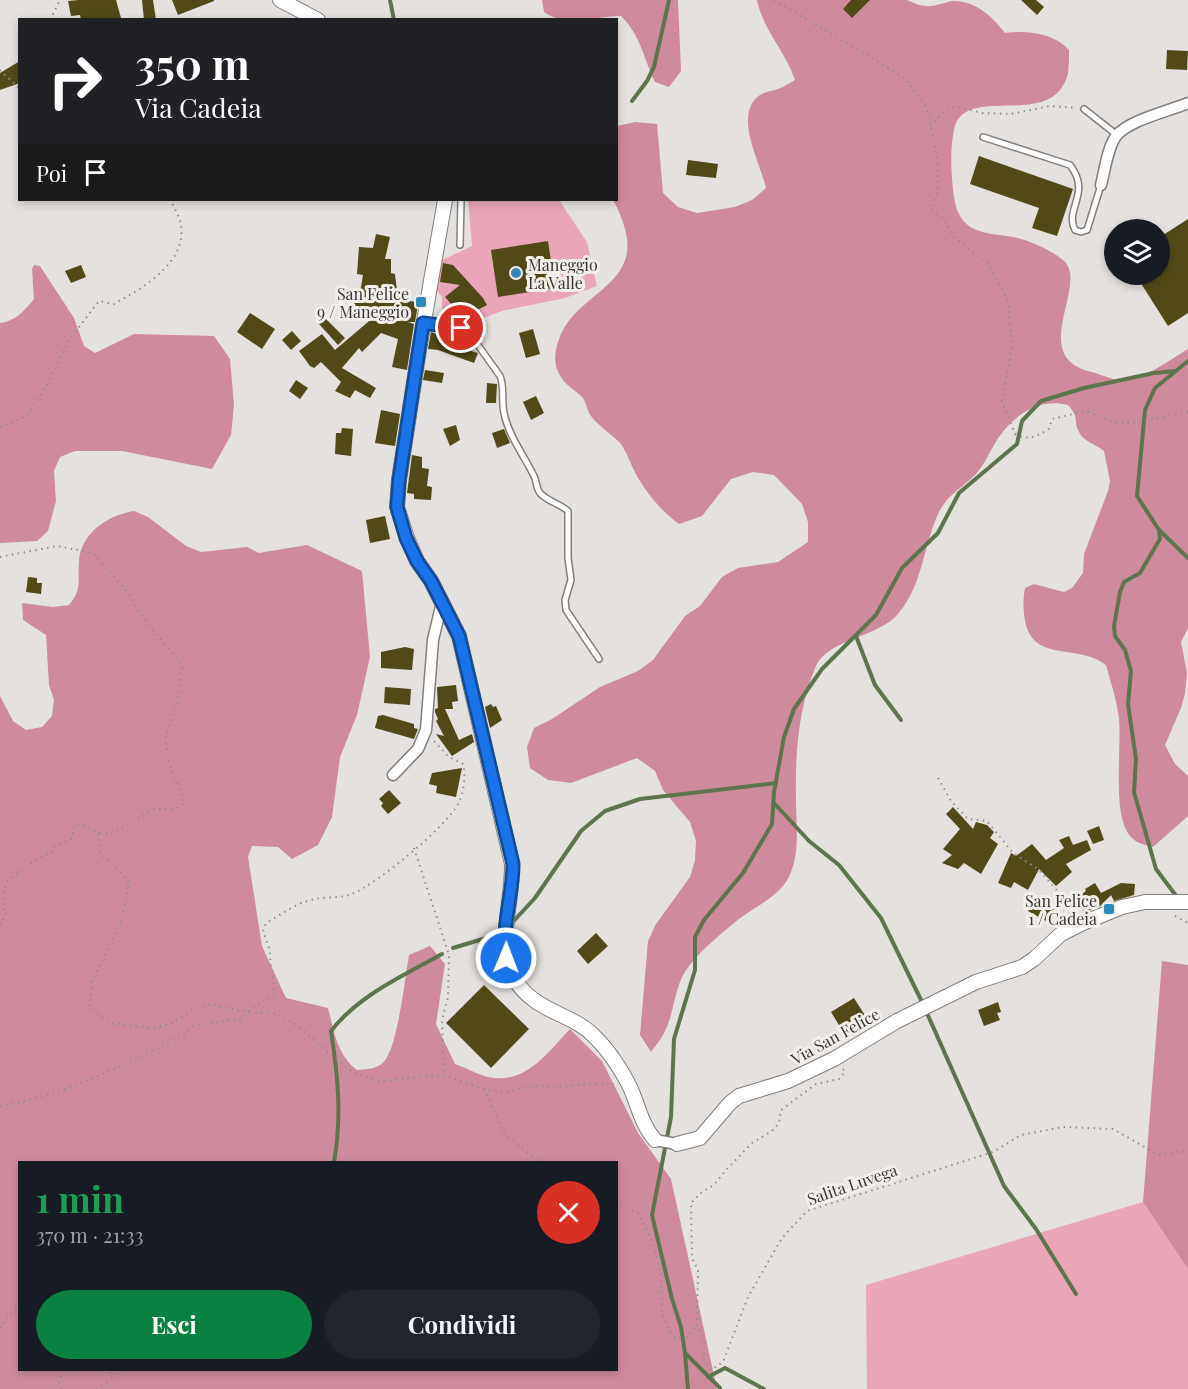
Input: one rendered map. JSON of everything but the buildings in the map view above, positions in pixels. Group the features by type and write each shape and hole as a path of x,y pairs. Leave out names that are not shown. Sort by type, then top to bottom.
{"street":[{"path":"280,0 314,18"},
{"path":"1101,185 1109,152 1117,135 1128,126 1188,103"},
{"name":"Via San Felice","path":"445,201 423,323 397,507 406,538 459,636 513,864 513,887 505,938 506,958 521,989 546,1007 573,1020 596,1037 628,1083 646,1130 655,1140 677,1144 700,1138 730,1103 739,1096 788,1081 834,1059 917,1011 976,982 1022,967 1034,960 1061,934 1085,922 1122,907 1145,902 1188,902"},
{"path":"393,775 418,749 426,730 434,640 442,602"}],"lane":[{"path":"1084,109 1117,135"},
{"path":"983,137 1070,165 1075,171 1080,186 1072,222 1075,230 1079,232 1084,232 1089,226 1101,185"},
{"path":"460,245 461,201"},
{"path":"423,323 468,331 500,376 503,383 505,419 516,446 535,478 538,490 549,501 568,511 568,558 571,580 565,600 566,610 599,659"}],"path":[{"path":"51,18 60,0"},
{"path":"774,0 905,78 926,107 937,156 939,192 931,210 944,219 954,237 989,265 1008,301 1012,347 1002,401 1015,434 1026,439 1049,429 1052,420 1086,411 1117,423 1158,419 1188,412"},
{"path":"0,70 18,87"},
{"path":"930,126 945,110 960,107 982,113 1011,114 1050,106 1084,109"},
{"path":"0,427 27,416 44,390 69,340 99,301 114,304 147,284 166,266 180,245 181,226 171,201"},
{"path":"0,557 51,549 57,546 93,553 127,591 145,620 182,665 177,706 165,738 171,771 185,802 176,809 155,809 112,833 98,834 81,824 76,824 71,839 55,846 52,852 7,881 3,894 6,906 4,909 7,912 0,926"},
{"path":"0,1106 45,1096 137,1060 186,1034 193,1026 240,1019 275,994 269,948 263,931 266,923 295,905 311,899 339,898 371,883 437,828 459,803 466,772 463,764 449,757 426,730"},
{"path":"938,778 951,801 968,819 987,821 1013,853 1038,869 1085,922"},
{"path":"98,834 100,855 120,871 129,883 122,920 92,981 90,1006 109,1023 151,1028 171,1024 193,1009 210,1004 247,1012 276,1014 297,1025 354,1072 379,1081 444,1075 484,1089 507,1092 535,1085 554,1088 569,1085 628,1083"},
{"path":"414,848 449,955 448,997 442,1020 444,1075"},
{"name":"Salita Luvega","path":"834,1059 845,1072 839,1079 816,1084 781,1110 779,1123 772,1131 752,1143 714,1185 702,1191 691,1203 692,1258 698,1270 697,1324 704,1340 704,1362 711,1370 723,1362 748,1297 782,1238 807,1211 993,1152 1021,1135 1063,1127 1113,1129 1160,1155 1188,1151"},
{"path":"484,1089 504,1132 526,1152 544,1161"},
{"path":"618,1203 638,1213 653,1242 661,1273 662,1313 670,1332 676,1338 687,1337 697,1324"},
{"path":"0,1328 12,1311 18,1308"},
{"path":"61,1389 59,1380 64,1371"},
{"path":"96,1389 112,1379 111,1371"}],"shaded area":[{"path":"542,0 678,0 681,71 669,87 655,82 633,31 621,16 558,18 544,12"},
{"path":"757,0 907,0 930,6 960,1 976,6 995,21 1005,33 1022,32 1048,36 1069,50 1068,73 1059,91 1046,100 974,109 961,116 954,130 952,144 951,167 954,197 960,216 967,225 981,232 1014,237 1038,245 1065,262 1070,273 1070,288 1061,337 1064,352 1073,364 1113,379 1123,380 1152,371 1188,349 1188,628 1181,642 1187,673 1181,708 1165,745 1175,764 1188,776 1188,816 1153,847 1139,843 1132,838 1126,829 1119,799 1119,719 1106,665 1082,655 1046,648 1030,634 1025,621 1025,588 1034,584 1064,592 1072,588 1083,573 1084,554 1110,481 1104,451 1081,435 1074,413 1068,405 1058,403 1038,406 1020,415 1005,429 979,470 944,504 934,523 913,590 898,614 879,628 831,650 816,666 801,715 796,766 797,845 791,872 776,893 739,919 706,947 689,966 680,981 668,1025 651,1052 640,1035 648,941 656,924 690,877 695,860 696,841 690,822 663,790 655,771 637,758 571,783 548,780 530,768 527,747 534,728 552,719 600,687 638,671 653,660 685,616 700,606 722,577 738,568 778,562 808,542 808,522 802,504 774,475 753,472 731,479 702,516 679,524 662,510 648,493 621,444 594,420 583,398 561,378 555,359 558,342 565,326 576,312 613,279 622,266 627,252 625,229 614,201 618,201 618,126 635,122 657,124 663,193 678,207 697,213 735,207 752,200 766,188 751,140 748,114 752,103 760,95 795,80 760,11"},
{"name":"Maneggio La Valle","path":"468,201 560,201 587,242 597,286 565,298 502,311 463,326 442,325 442,297 436,289 440,261 472,246"},
{"path":"34,265 40,266 74,318 84,346 95,353 134,334 214,336 230,359 234,405 231,435 212,469 122,451 75,451 60,457 54,471 56,501 48,531 37,541 0,543 0,323 15,318 34,299 32,269"},
{"path":"134,511 148,517 186,546 201,552 247,547 259,553 307,545 362,571 370,657 357,715 340,757 332,817 318,845 292,859 278,847 252,846 248,857 262,946 286,998 328,1008 341,1050 357,1070 377,1067 386,1059 394,1039 409,955 430,946 445,964 436,1024 455,1064 494,1078 517,1075 537,1063 570,1029 602,1061 638,1133 671,1179 717,1389 0,1389 0,696 13,721 26,730 42,727 52,716 54,700 49,685 46,635 23,620 22,603 53,607 69,605 78,589 79,561 85,542 98,527 115,517"},
{"path":"1162,961 1188,965 1188,1269 1143,1202"},
{"path":"1143,1202 1188,1269 1188,1389 867,1389 866,1285"}],"waterway":[{"path":"390,0 394,18"},
{"path":"632,101 654,67 669,0"},
{"path":"1188,361 1155,388 1145,410 1137,496 1159,530 1188,558"},
{"path":"720,1388 685,1353 681,1327 652,1215 671,1117 674,1039 695,970 695,937 704,920 743,873 772,824 774,792 784,737 794,709 822,669 876,615 902,568 938,533 959,493 1017,444 1022,421 1041,401 1084,388 1154,373 1176,371"},
{"path":"1159,530 1160,539 1140,573 1124,582 1114,626 1115,636 1125,650 1131,671 1128,704 1136,759 1134,792 1156,869 1177,897"},
{"path":"856,636 875,685 901,720"},
{"path":"510,925 535,898 581,831 605,811 640,799 776,783"},
{"path":"774,803 809,841 839,865 881,918 923,1004"},
{"path":"453,948 496,935 501,931"},
{"path":"334,1161 338,1129 338,1096 331,1031 342,1018 368,997 442,954"},
{"path":"926,1011 1004,1186 1036,1229 1076,1294"},
{"path":"685,1354 688,1389"},
{"path":"708,1377 725,1368 764,1389"}],"place":[{"name":"Maneggio La Valle","path":"516,273"},
{"name":"San Felice 9 / Maneggio","path":"421,302"},
{"name":"San Felice 1 / Cadeia","path":"1109,909"}],"route":[{"path":"461,328 423,323 397,507 406,538 417,561 431,581 459,636 513,864 513,887 504,943 506,958"}]}
